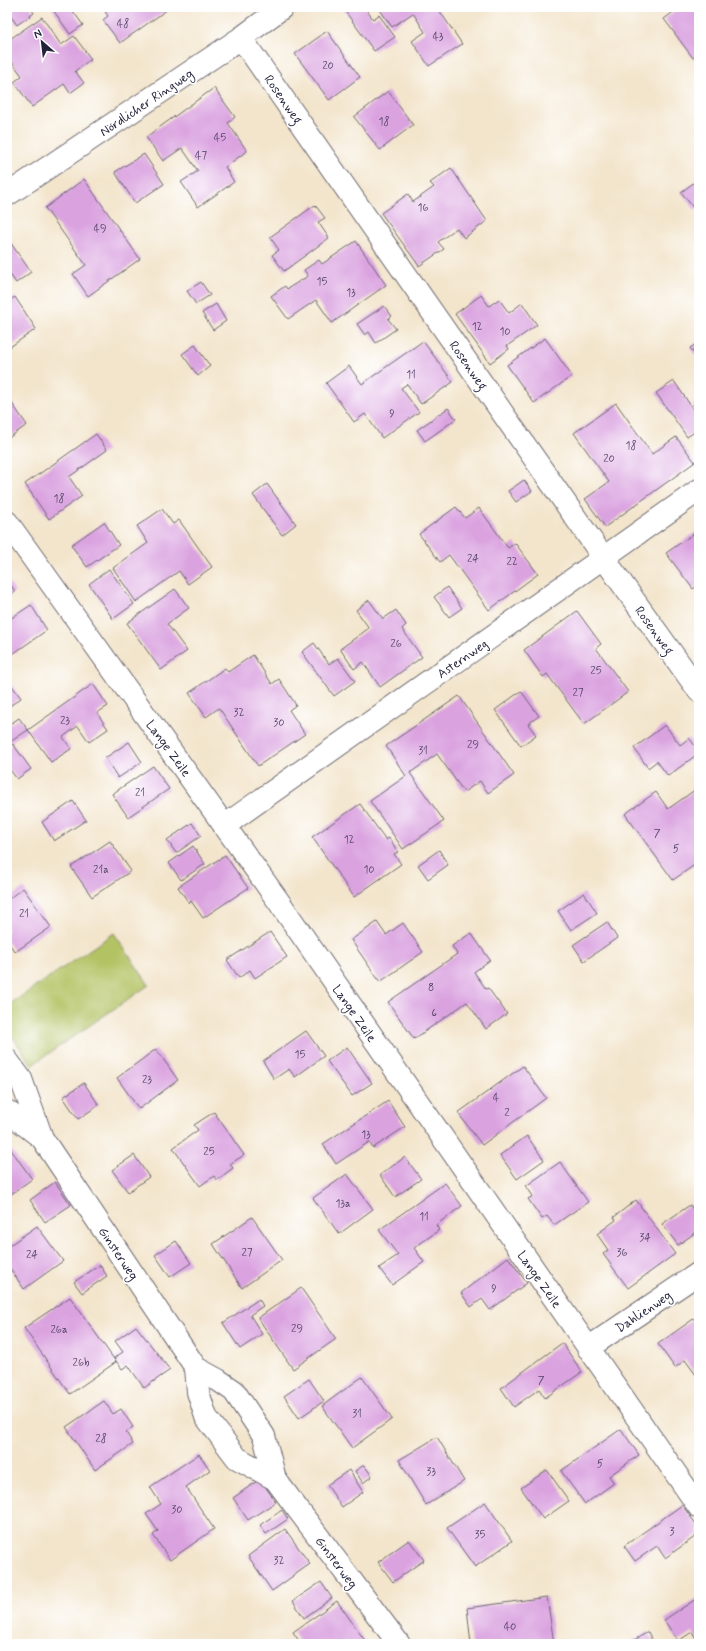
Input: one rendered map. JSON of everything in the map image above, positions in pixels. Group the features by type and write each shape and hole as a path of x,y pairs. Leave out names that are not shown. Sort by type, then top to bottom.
{"street":[{"name":"Nördlicher Ringweg","path":"7,195 241,38 283,7"},
{"name":"Rosenweg","path":"241,38 603,558 699,691"},
{"name":"Asternweg","path":"224,826 699,490"},
{"name":"Lange Zeile","path":"7,522 283,908 699,1507"},
{"name":"Ginsterweg","path":"7,1060 21,1079 42,1138 196,1368 218,1380 234,1392 264,1436 275,1479 399,1644"},
{"name":"Ginsterweg","path":"7,1111 42,1138"},
{"name":"Dahlienweg","path":"588,1348 699,1273"},
{"name":"Ginsterweg","path":"196,1368 198,1392 206,1417 238,1458 275,1479"}],"green space":[{"path":"114,933 149,985 32,1065 7,1029 7,1006"}],"building":[{"path":"7,7 30,7 34,13 17,25 7,11"},
{"path":"51,7 70,7 83,25 70,34"},
{"path":"102,7 171,7 120,43 103,20 108,16"},
{"path":"342,7 364,7 373,19 379,15 395,37 374,51"},
{"path":"378,7 437,7 462,44 429,66 412,41 425,32 413,13 392,27"},
{"path":"680,7 699,7 699,54 693,58 664,19"},
{"path":"42,17 61,45 74,36 91,59 75,71 84,83 70,93 64,84 32,107 14,82 22,76 7,55 7,41"},
{"path":"327,31 360,77 329,100 295,54"},
{"path":"214,88 235,117 228,123 247,151 225,167 234,182 198,207 181,182 198,171 182,148 163,161 146,137"},
{"path":"388,91 413,125 380,150 354,117"},
{"path":"144,154 164,184 135,203 115,172"},
{"path":"451,168 487,221 464,238 457,228 438,242 444,249 419,266 381,213 408,194 413,202 434,187 430,183"},
{"path":"84,179 140,259 88,296 73,274 86,265 45,208"},
{"path":"699,179 699,207 695,210 681,192"},
{"path":"315,205 325,218 318,222 329,238 284,271 272,255 279,250 270,237"},
{"path":"356,241 386,285 332,323 316,300 288,319 271,296 285,286 287,289 308,276 304,270 319,260 322,264"},
{"path":"10,242 31,272 16,283 7,270 7,244"},
{"path":"201,282 210,295 196,304 187,291"},
{"path":"481,295 489,306 499,299 509,313 522,303 537,325 507,346 509,349 490,363 455,314"},
{"path":"15,297 36,329 7,349 7,302"},
{"path":"216,304 226,321 213,330 202,313"},
{"path":"384,306 392,316 388,319 396,329 376,343 369,332 365,335 357,324"},
{"path":"545,338 572,376 534,403 507,365"},
{"path":"423,341 453,382 421,404 407,384 401,388 419,412 382,438 365,414 354,422 326,383 349,366 362,384"},
{"path":"699,342 699,360 690,348"},
{"path":"195,345 210,366 198,376 182,354"},
{"path":"674,381 699,418 699,429 687,437 656,393"},
{"path":"9,399 27,425 7,439 7,400"},
{"path":"699,400 699,413 693,404"},
{"path":"616,403 652,454 676,437 695,462 605,527 585,499 609,482 574,433"},
{"path":"448,408 456,419 425,441 417,430"},
{"path":"96,434 107,450 69,477 82,496 49,519 25,484"},
{"path":"524,480 532,491 516,502 508,491"},
{"path":"267,484 296,524 282,535 253,495"},
{"path":"456,507 465,518 479,508 508,548 515,543 538,574 489,610 449,555 440,562 419,534"},
{"path":"162,509 173,524 179,520 212,567 188,584 179,571 136,602 113,568 148,543 137,526"},
{"path":"104,522 119,545 87,567 71,545"},
{"path":"699,530 699,584 693,589 666,553"},
{"path":"109,569 134,604 113,619 89,584"},
{"path":"7,580 15,591 7,597"},
{"path":"447,587 462,608 449,617 434,597"},
{"path":"175,589 189,608 167,624 187,651 161,670 127,623"},
{"path":"369,600 383,619 396,610 406,625 402,629 422,657 380,687 363,662 354,669 340,649 369,628 356,610"},
{"path":"31,605 47,630 7,658 7,621"},
{"path":"577,611 601,644 596,648 628,692 584,724 547,674 543,677 524,650"},
{"path":"314,643 329,664 338,658 355,681 334,696 302,652"},
{"path":"253,655 272,684 279,679 296,705 289,710 305,734 258,766 219,708 206,717 189,693 225,668 228,672"},
{"path":"7,679 21,698 7,708"},
{"path":"93,684 108,706 97,713 108,729 89,742 78,726 63,737 71,749 51,762 28,730"},
{"path":"521,691 539,716 528,724 536,735 521,746 495,710"},
{"path":"459,696 514,775 488,793 480,781 464,792 437,754 410,773 444,821 403,849 370,801 406,776 386,746"},
{"path":"19,718 28,730 7,744 7,726"},
{"path":"665,725 680,745 689,738 699,751 699,753 668,776 657,761 648,768 634,748"},
{"path":"129,742 142,762 118,778 105,758"},
{"path":"13,744 31,769 17,779 7,766 7,749"},
{"path":"153,766 169,789 128,817 112,794"},
{"path":"699,787 699,841 697,843 699,846 699,862 673,880 625,814 656,792 668,809"},
{"path":"73,801 86,820 54,841 42,822"},
{"path":"360,804 386,840 389,838 398,852 394,854 401,864 354,897 312,837"},
{"path":"192,823 201,836 176,853 167,840"},
{"path":"110,841 131,871 92,897 71,867"},
{"path":"193,846 205,864 181,880 169,863"},
{"path":"439,850 448,865 428,879 418,865"},
{"path":"225,855 248,888 203,918 191,901 189,903 178,887"},
{"path":"23,888 51,927 15,952 7,941 7,900"},
{"path":"584,893 597,913 571,930 558,911"},
{"path":"377,922 386,935 403,923 423,952 380,982 351,940"},
{"path":"607,922 617,938 584,961 573,945"},
{"path":"270,932 287,957 255,978 250,970 239,978 227,960"},
{"path":"471,933 490,960 474,972 507,1014 486,1029 467,1002 414,1039 388,1002 457,954 452,946"},
{"path":"306,1031 324,1056 295,1077 289,1069 274,1079 263,1061"},
{"path":"347,1047 372,1083 352,1096 327,1061"},
{"path":"156,1049 178,1080 139,1109 117,1078"},
{"path":"523,1066 546,1098 482,1145 458,1113"},
{"path":"84,1083 99,1105 78,1119 63,1097"},
{"path":"388,1101 405,1127 373,1148 369,1142 336,1164 323,1144"},
{"path":"214,1112 244,1155 230,1164 233,1168 217,1180 214,1176 200,1186 173,1148 198,1130 194,1125"},
{"path":"527,1136 544,1160 517,1179 500,1155"},
{"path":"7,1144 32,1179 7,1197"},
{"path":"134,1155 149,1177 128,1192 112,1170"},
{"path":"405,1157 421,1179 395,1197 380,1175"},
{"path":"560,1162 588,1202 554,1225 547,1216 542,1219 528,1199 533,1196 526,1186"},
{"path":"347,1174 373,1209 339,1234 313,1198"},
{"path":"55,1182 71,1205 45,1222 30,1200"},
{"path":"445,1183 462,1206 436,1225 439,1230 414,1248 424,1262 392,1285 379,1268 398,1255 379,1230"},
{"path":"636,1200 675,1254 628,1288 603,1254 608,1250 597,1234 616,1220 614,1217"},
{"path":"690,1205 699,1218 699,1230 678,1245 662,1224"},
{"path":"252,1217 282,1260 242,1288 213,1244"},
{"path":"37,1226 63,1261 24,1289 7,1264 7,1247"},
{"path":"176,1241 191,1263 170,1277 155,1255"},
{"path":"508,1257 527,1283 490,1310 482,1299 471,1307 461,1293"},
{"path":"100,1265 107,1276 82,1293 74,1282"},
{"path":"301,1288 336,1339 293,1369 258,1318"},
{"path":"70,1297 116,1362 70,1394 24,1328"},
{"path":"259,1299 263,1306 250,1315 262,1334 240,1349 223,1323"},
{"path":"699,1315 699,1379 685,1360 675,1368 658,1344"},
{"path":"136,1326 170,1370 144,1388 128,1365 122,1369 114,1358 123,1352 115,1341"},
{"path":"562,1343 582,1372 545,1398 539,1389 514,1407 501,1388"},
{"path":"362,1377 392,1419 352,1448 322,1406"},
{"path":"309,1379 324,1401 299,1418 284,1396"},
{"path":"104,1401 113,1414 121,1409 133,1427 126,1432 133,1444 95,1470 66,1427"},
{"path":"621,1429 639,1455 609,1476 614,1483 585,1504 561,1471"},
{"path":"437,1437 464,1481 426,1505 399,1460"},
{"path":"199,1454 210,1470 186,1487 214,1529 170,1560 153,1535 158,1531 146,1514 161,1504 150,1487"},
{"path":"364,1465 372,1476 363,1483 355,1471"},
{"path":"349,1470 363,1492 342,1507 327,1485"},
{"path":"547,1470 569,1501 543,1519 521,1488"},
{"path":"260,1479 276,1502 248,1520 233,1498"},
{"path":"485,1502 512,1541 475,1567 447,1528"},
{"path":"682,1505 699,1528 699,1534 665,1558 657,1546 635,1561 624,1546"},
{"path":"282,1510 288,1519 266,1534 260,1525"},
{"path":"285,1529 310,1564 272,1591 248,1556"},
{"path":"409,1540 424,1560 393,1582 378,1562"},
{"path":"321,1582 332,1598 304,1618 293,1601"},
{"path":"547,1597 554,1644 471,1644 467,1608"},
{"path":"699,1597 699,1643 692,1632 678,1641 664,1620"},
{"path":"337,1601 366,1642 363,1644 301,1644 293,1632"},
{"path":"648,1632 654,1644 627,1644"}]}
